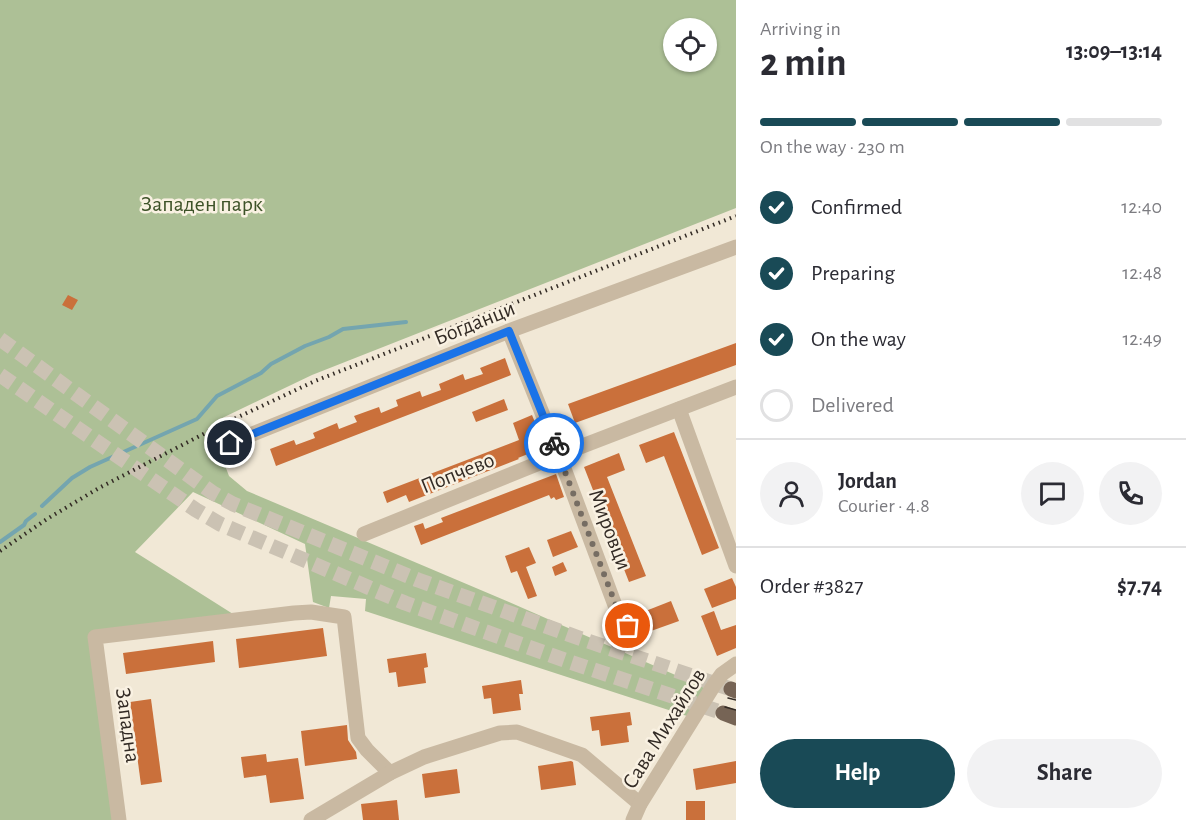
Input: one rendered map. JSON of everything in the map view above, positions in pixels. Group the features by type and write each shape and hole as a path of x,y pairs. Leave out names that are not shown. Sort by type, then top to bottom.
{"street":[{"name":"Богданци","path":"230,443 509,331 736,247"},
{"name":"Мировци","path":"509,331 620,616 628,626 641,632"},
{"name":"Попчево","path":"364,534 559,455 736,387"},
{"path":"679,409 736,566"},
{"name":"Западна","path":"119,820 95,637 294,613 310,612 344,617 358,738 390,773"},
{"name":"Сава Михайлов","path":"633,820 640,804 714,685 722,674 736,664"},
{"path":"311,820 390,773 424,757 500,733 517,732 582,755 640,804"}],"green space":[{"name":"Западен парк","path":"0,0 736,0 736,208 312,375 218,420 230,443 221,455 229,476 247,491 705,688 687,716 365,611 366,599 331,596 329,608 313,602 305,544 193,492 135,552 233,614 95,637 119,820 0,820"}],"building":[{"path":"68,295 78,300 72,310 62,305"},
{"path":"736,343 736,365 575,423 568,404"},
{"path":"505,358 511,375 276,466 270,449 294,440 296,445 315,438 313,433 337,423 339,429 357,422 354,416 379,407 381,413 398,406 396,400 420,391 422,397 441,390 439,384 463,374 465,380 483,374 480,368"},
{"path":"504,399 508,410 476,422 472,412"},
{"path":"532,415 545,447 409,502 406,495 387,503 383,492 519,440 513,423"},
{"path":"674,432 719,548 702,555 664,456 646,463 639,445"},
{"path":"619,453 625,470 607,477 646,576 629,582 584,467"},
{"path":"556,474 564,497 556,500 554,497 551,499 549,495 421,545 414,526 423,523 425,529 443,522 441,518"},
{"path":"571,531 578,547 553,557 547,540"},
{"path":"529,547 536,563 526,567 537,596 528,599 517,571 511,573 505,556"},
{"path":"563,562 567,571 555,576 552,567"},
{"path":"732,578 736,587 736,599 712,608 704,589"},
{"path":"671,601 679,621 651,631 643,612"},
{"path":"714,611 721,630 736,625 736,648 717,656 701,616"},
{"path":"323,628 327,656 239,668 236,639"},
{"path":"213,641 215,662 126,674 123,653"},
{"path":"426,653 428,667 424,668 426,683 398,687 396,672 389,673 387,659"},
{"path":"521,680 523,694 519,694 521,710 493,714 491,698 484,699 482,686"},
{"path":"151,699 162,782 141,785 130,702"},
{"path":"630,712 632,725 627,726 629,742 601,746 599,730 592,731 590,717"},
{"path":"347,725 348,740 356,752 357,759 305,766 301,731"},
{"path":"266,754 267,762 298,758 304,799 270,803 266,775 244,778 241,757"},
{"path":"571,761 576,785 541,790 538,766"},
{"path":"736,761 736,783 696,790 693,769"},
{"path":"457,769 460,793 425,798 422,774"},
{"path":"397,800 399,820 363,820 361,804"},
{"path":"686,801 705,801 705,820 686,820"}],"waterway":[{"path":"42,506 72,478 90,467 197,419 217,396 305,346 343,329 406,322"},
{"path":"0,542 35,514"}],"tunnel":[{"path":"0,339 213,493 233,504 418,580 579,638 731,689"},
{"path":"0,375 196,510 220,524 405,603 570,662 723,713"}],"tram line":[{"path":"728,698 736,700"},
{"path":"725,707 736,710"}],"railway":[{"path":"0,551 99,488 219,426 315,381 736,216"}],"way so far":[{"path":"554,443 620,616 628,626"}],"route":[{"path":"230,443 509,331 554,443"}]}
